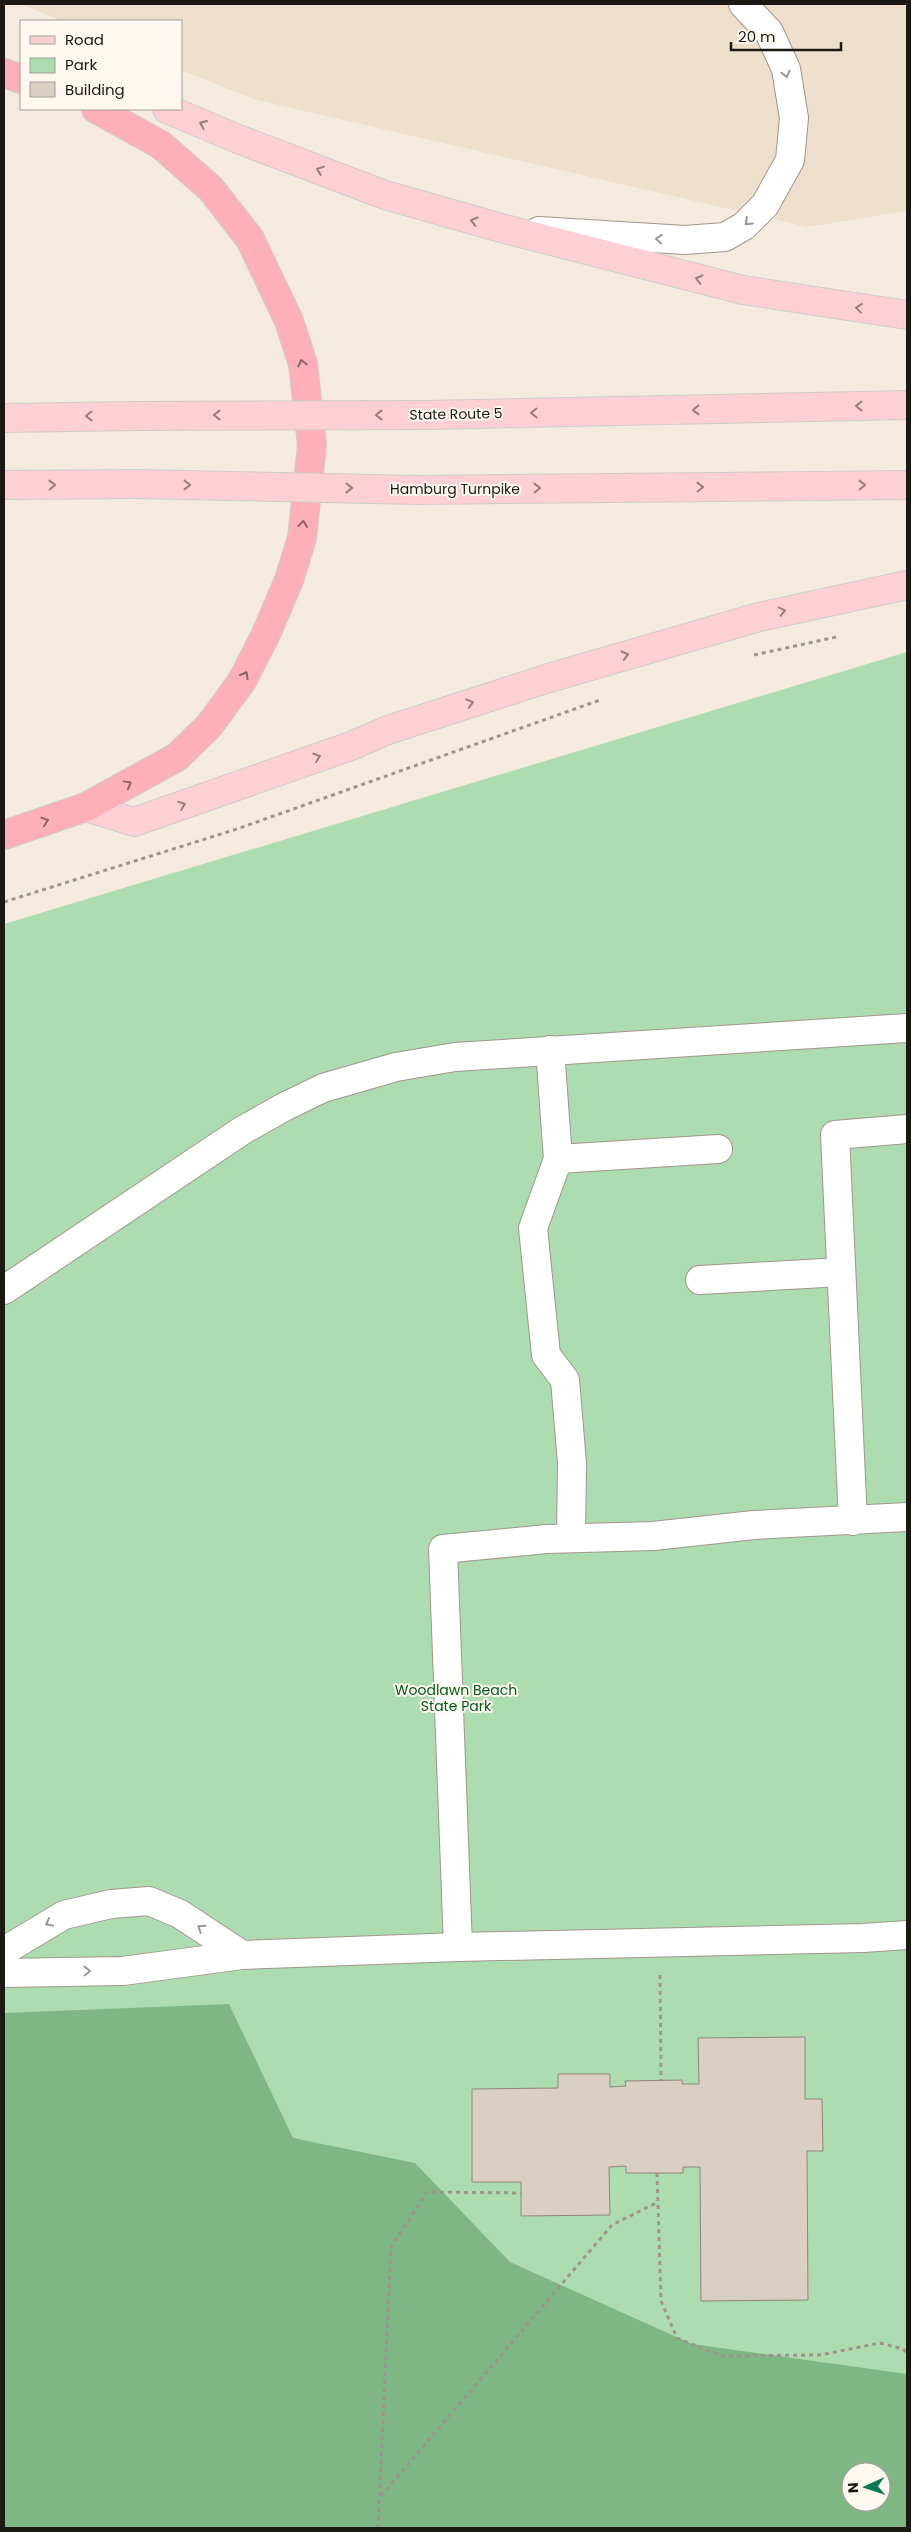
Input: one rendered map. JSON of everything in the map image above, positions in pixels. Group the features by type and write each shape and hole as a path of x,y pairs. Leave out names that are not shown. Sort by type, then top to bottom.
{"highway":[{"path":"4,72 20,79"},
{"path":"4,835 86,807 176,757 208,726 242,681 289,580 302,538 312,445 303,364 289,321 250,239 211,189 161,145 98,110"}],"main road":[{"path":"169,110 238,139 385,195 501,228 743,290 907,315"},
{"name":"State Route 5","path":"4,418 428,415 907,405"},
{"name":"Hamburg Turnpike","path":"4,485 138,484 418,490 907,485"},
{"path":"86,807 134,822 351,746 388,730 558,675 759,617 907,585"}],"lane":[{"path":"501,228 685,240 725,237 744,226 765,205 790,160 794,118 786,69 769,32 743,4"},
{"path":"4,1290 242,1130 323,1088 396,1067 445,1058 907,1028"},
{"path":"550,1050 558,1158 533,1228 546,1355 565,1380 572,1463 571,1538"},
{"path":"852,1522 835,1135 907,1129"},
{"path":"558,1158 718,1149"},
{"path":"700,1280 841,1272"},
{"path":"458,1947 443,1549 571,1538 653,1536 754,1525 852,1522 907,1517"},
{"path":"4,1951 64,1915 111,1904 149,1901 180,1914 242,1955"},
{"path":"4,1973 123,1970 242,1955 458,1947 907,1935"}],"path":[{"path":"744,658 840,636"},
{"path":"4,902 236,829 603,699"},
{"path":"660,1942 661,2080"},
{"path":"657,2173 656,2203 661,2301 677,2338 722,2356 820,2355 880,2343 903,2349 907,2353"},
{"path":"378,2528 392,2247 427,2192 521,2193"},
{"path":"381,2496 612,2225 656,2203"}],"shaded area":[{"path":"20,4 907,4 907,211 807,227 253,99 182,70 182,20 60,20"}],"green space":[{"name":"Woodlawn Beach State Park","path":"907,652 907,2528 4,2528 4,924"},
{"path":"229,2004 293,2138 415,2163 510,2262 692,2344 907,2374 907,2528 4,2528 4,2013"}],"building":[{"path":"805,2037 805,2099 822,2099 823,2151 807,2151 808,2300 701,2301 700,2167 683,2167 683,2173 626,2173 626,2166 609,2167 610,2215 521,2216 521,2182 472,2182 472,2089 558,2088 558,2074 610,2074 610,2087 626,2086 625,2081 682,2080 682,2084 699,2084 698,2038"}]}
